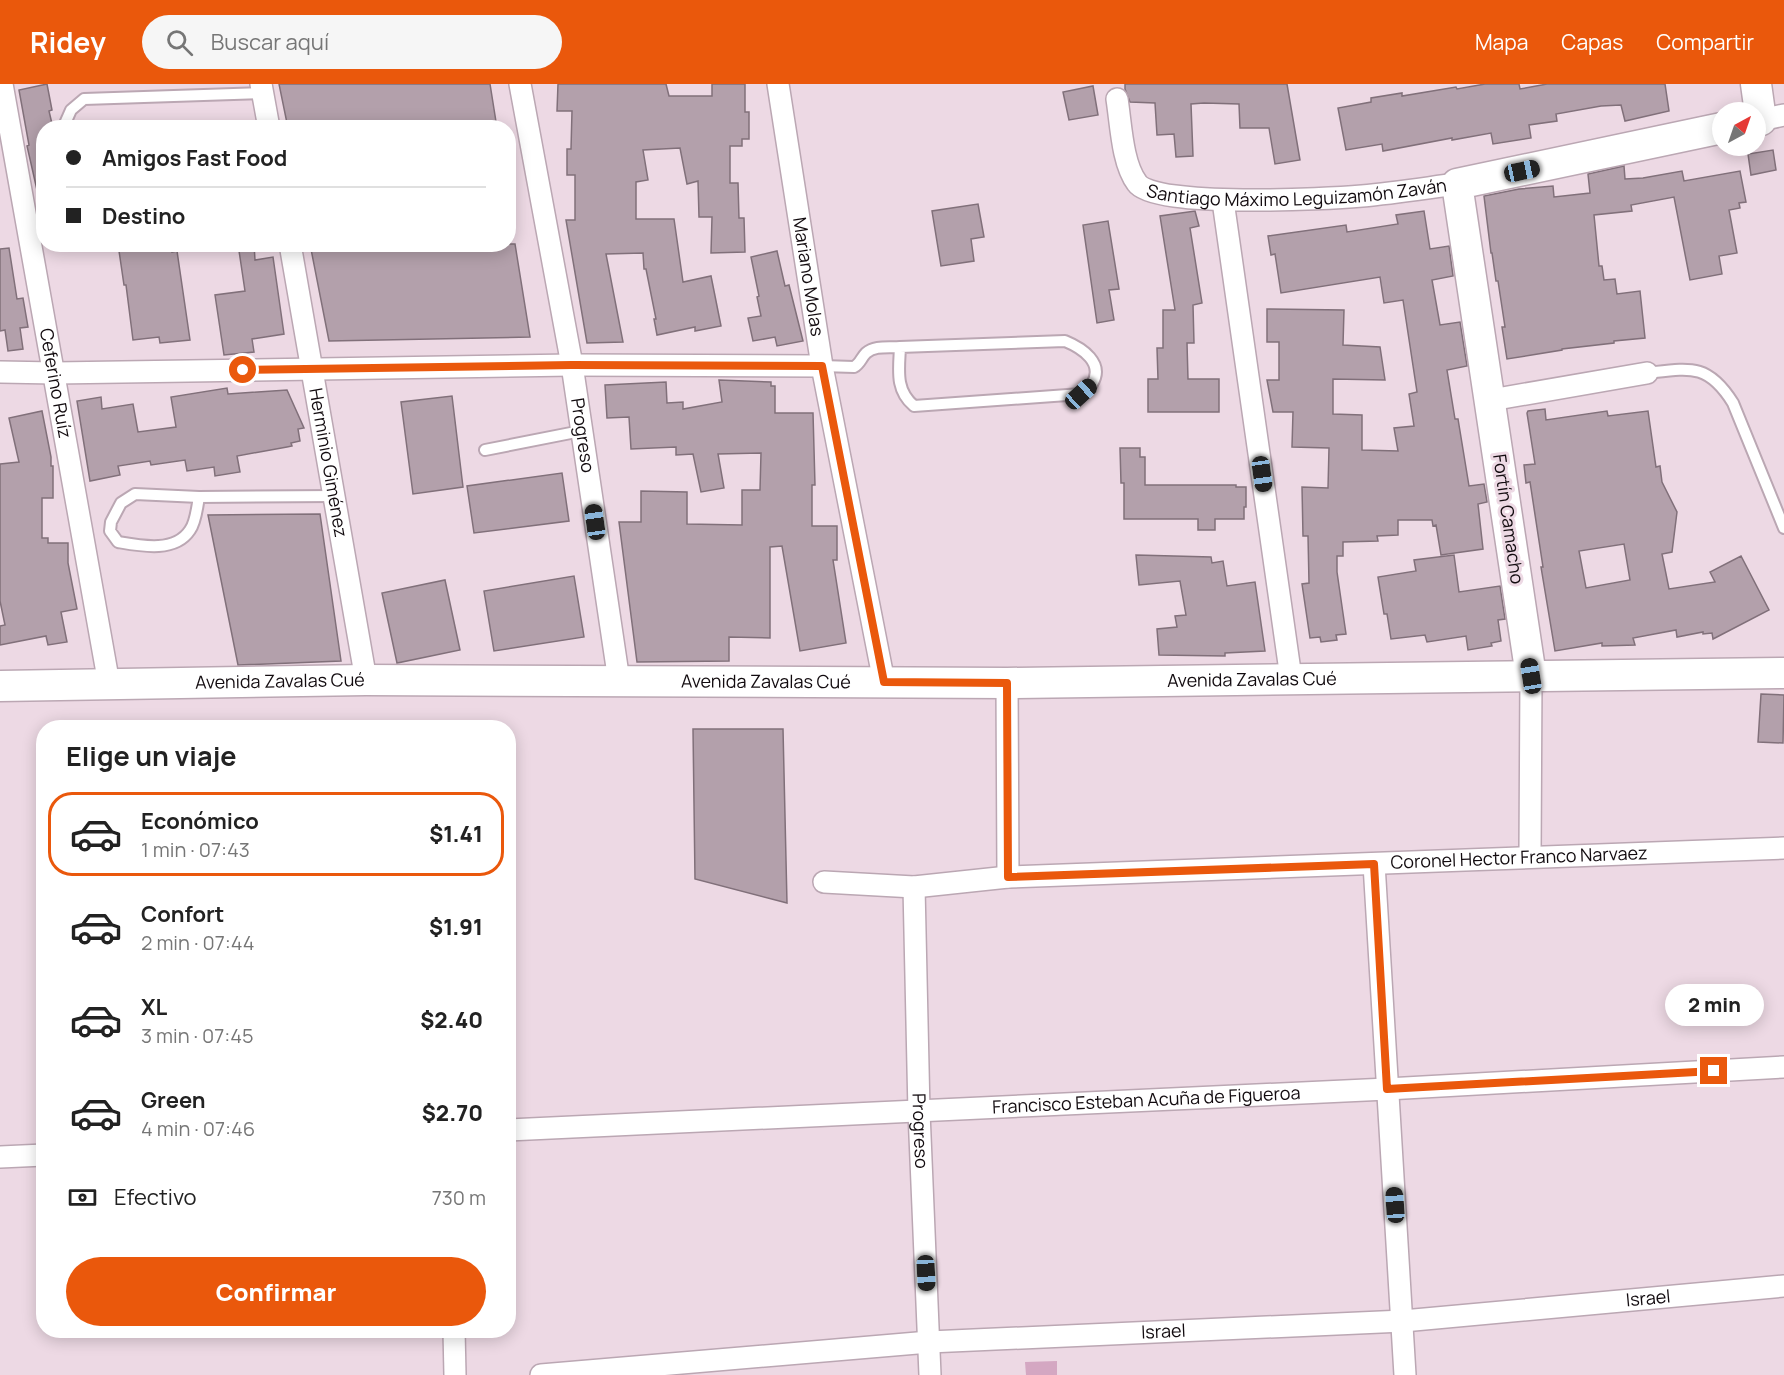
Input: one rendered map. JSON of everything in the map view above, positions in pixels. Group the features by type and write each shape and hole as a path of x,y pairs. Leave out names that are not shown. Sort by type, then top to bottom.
{"main road":[{"path":"1756,84 1767,119"},
{"name":"Santiago Máximo Leguizamón Zaván","path":"1457,184 1712,130"},
{"name":"Fortín Camacho","path":"1457,184 1531,676"},
{"name":"Avenida Zavalas Cué","path":"0,686 366,680 1007,683 1784,673"}],"street":[{"name":"Ceferino Ruíz","path":"2,84 109,684"},
{"name":"Progreso","path":"520,84 572,365 619,681"},
{"name":"Mariano Molas","path":"778,84 822,366 884,682"},
{"path":"262,88 268,120"},
{"name":"Santiago Máximo Leguizamón Zaván","path":"1117,99 1128,164 1138,185 1152,192 1223,201 1361,196 1457,184"},
{"path":"1223,201 1291,678"},
{"name":"Herminio Giménez","path":"291,252 366,680"},
{"path":"0,372 572,365 822,366"},
{"path":"1491,400 1647,373"},
{"name":"Fortín Camacho","path":"1530,856 1531,676"},
{"path":"1007,683 1008,877"},
{"name":"Coronel Hector Franco Narvaez","path":"824,882 914,887 1008,877 1784,848"},
{"path":"1374,864 1405,1375"},
{"name":"Progreso","path":"914,887 919,1112 930,1375"},
{"name":"Francisco Esteban Acuña de Figueroa","path":"516,1130 1387,1089 1784,1067"},
{"path":"0,1157 36,1155"},
{"name":"Israel","path":"541,1375 693,1368 928,1342 1403,1321 1784,1286"},
{"path":"454,1338 455,1375"}],"lane":[{"path":"67,120 71,110 84,99 262,88"},
{"path":"822,366 854,367 875,348 900,347 1065,341 1078,346 1090,355 1096,368 1092,384 1081,394 914,406 904,398 899,380 900,347"},
{"path":"1647,373 1683,369 1704,372 1722,386 1733,403 1784,528"},
{"path":"484,450 581,431"},
{"path":"199,497 192,528 182,540 166,546 118,542 110,531 111,522 121,503 135,494 199,497 335,496"}],"shaded area":[{"path":"1057,1361 1057,1375 1026,1375 1025,1362"}],"building":[{"path":"47,84 52,110 49,111 51,120 36,120 36,186 27,146 29,145 19,90"},
{"path":"279,84 490,84 496,120 286,120"},
{"path":"558,84 666,84 669,96 712,96 712,84 745,84 745,112 749,112 749,139 742,139 742,146 730,146 730,183 738,183 739,218 744,218 745,252 711,253 712,217 699,217 698,181 687,184 680,148 643,150 648,180 636,182 636,219 674,219 683,282 711,276 721,326 695,331 695,327 657,335 643,253 606,254 623,342 587,343 566,220 575,220 575,175 567,175 567,149 571,149 572,111 557,111"},
{"path":"1125,84 1287,84 1300,160 1275,164 1269,128 1240,128 1239,104 1204,103 1191,104 1193,156 1176,157 1174,134 1157,135 1155,103 1130,102"},
{"path":"1485,84 1519,84 1520,89 1547,84 1665,84 1669,111 1625,121 1621,105 1601,106 1556,114 1557,121 1529,125 1531,138 1493,144 1491,133 1383,151 1382,144 1346,150 1338,108 1371,102 1371,98"},
{"path":"1093,86 1098,115 1069,120 1063,92"},
{"path":"1773,150 1776,170 1751,175 1748,156 1766,156 1766,151"},
{"path":"1624,166 1625,179 1682,171 1684,181 1740,171 1746,202 1739,203 1740,208 1729,210 1737,253 1719,256 1722,274 1690,280 1674,197 1631,205 1632,211 1594,215 1599,266 1602,266 1604,280 1615,279 1617,294 1640,291 1645,338 1507,359 1502,327 1505,327 1491,253 1484,196 1519,189 1553,186 1554,197 1590,193 1588,174"},
{"path":"978,204 984,237 971,239 974,261 941,266 932,211"},
{"path":"1195,211 1199,226 1190,228 1202,303 1193,305 1194,343 1187,343 1188,379 1219,379 1219,412 1148,412 1148,379 1158,379 1157,348 1163,348 1163,310 1175,310 1160,216"},
{"path":"1424,211 1430,249 1449,246 1453,276 1432,280 1440,325 1460,322 1467,366 1447,370 1469,486 1484,484 1487,502 1478,504 1483,549 1441,555 1436,525 1433,526 1432,520 1398,520 1398,535 1377,536 1378,541 1343,542 1343,556 1337,556 1337,572 1346,634 1336,635 1337,640 1321,642 1320,637 1310,638 1302,584 1309,583 1308,536 1303,536 1302,487 1328,488 1329,448 1292,447 1293,412 1273,412 1267,380 1279,380 1279,342 1267,342 1267,309 1344,310 1343,345 1380,347 1385,380 1333,379 1333,414 1362,415 1362,450 1398,451 1394,428 1414,426 1409,394 1417,392 1403,300 1384,303 1380,277 1281,293 1275,254 1271,255 1268,236 1346,225 1347,232 1398,224 1396,215"},
{"path":"1108,221 1119,289 1109,290 1114,320 1097,323 1083,225"},
{"path":"9,248 17,299 23,298 28,327 20,328 23,349 8,351 5,330 0,331 0,249"},
{"path":"516,250 530,337 329,341 312,252"},
{"path":"777,251 785,286 789,285 803,341 777,346 775,337 753,341 748,318 761,316 751,257"},
{"path":"119,252 177,252 190,340 160,343 159,337 133,340 126,285 124,285"},
{"path":"239,252 254,252 255,260 273,257 284,334 252,339 254,352 224,355 215,295 245,291"},
{"path":"719,380 771,382 771,386 775,386 775,413 813,413 815,485 812,485 812,526 837,526 837,560 833,560 846,643 800,651 782,546 770,547 770,638 729,637 729,661 637,662 619,522 641,522 641,491 687,492 687,524 742,525 742,490 760,490 761,453 718,454 724,488 701,492 693,454 676,455 676,447 631,449 629,417 607,418 605,385 666,382 667,403 683,402 683,409 722,402"},
{"path":"227,388 228,394 287,390 304,428 298,429 300,441 291,443 292,446 237,456 240,472 215,476 214,467 187,471 185,460 151,465 150,461 118,466 120,475 90,481 77,401 101,397 102,409 133,404 138,432 176,427 171,397"},
{"path":"452,396 463,487 413,494 401,402"},
{"path":"1545,409 1546,420 1607,411 1608,416 1648,411 1656,467 1660,466 1662,482 1677,512 1672,552 1662,554 1669,589 1715,582 1710,572 1741,556 1769,610 1713,639 1712,633 1703,634 1703,632 1677,637 1676,630 1633,638 1635,645 1602,646 1602,643 1555,651 1530,482 1526,483 1524,465 1535,464 1528,411","holes":["1624,544 1630,580 1586,588 1579,551"]},
{"path":"42,411 51,466 53,466 53,498 42,498 42,538 48,538 48,543 68,543 68,563 77,609 61,612 67,642 48,645 46,636 0,645 0,626 5,625 0,601 0,464 19,462 9,418"},
{"path":"1120,448 1140,448 1140,457 1145,457 1145,485 1236,485 1236,487 1246,487 1244,519 1215,519 1215,530 1198,530 1198,519 1124,519 1124,483 1121,483"},
{"path":"562,473 569,521 474,533 467,486"},
{"path":"320,514 341,661 238,665 208,515"},
{"path":"1136,555 1211,557 1212,563 1223,561 1227,586 1255,582 1265,651 1225,653 1225,656 1159,655 1157,629 1177,627 1175,616 1186,615 1180,581 1139,585"},
{"path":"1454,555 1459,592 1500,586 1505,619 1498,620 1501,641 1491,643 1492,646 1468,650 1466,636 1427,642 1425,635 1391,639 1378,577 1416,571 1414,560"},
{"path":"574,576 584,637 494,651 484,591"},
{"path":"445,580 460,650 397,663 382,593"},
{"path":"1761,694 1784,695 1783,743 1758,742"},
{"path":"693,729 783,729 787,903 695,879"}],"route":[{"path":"243,370 572,365 822,366 884,682 1007,683 1008,877 1374,864 1387,1089 1714,1071"}]}
